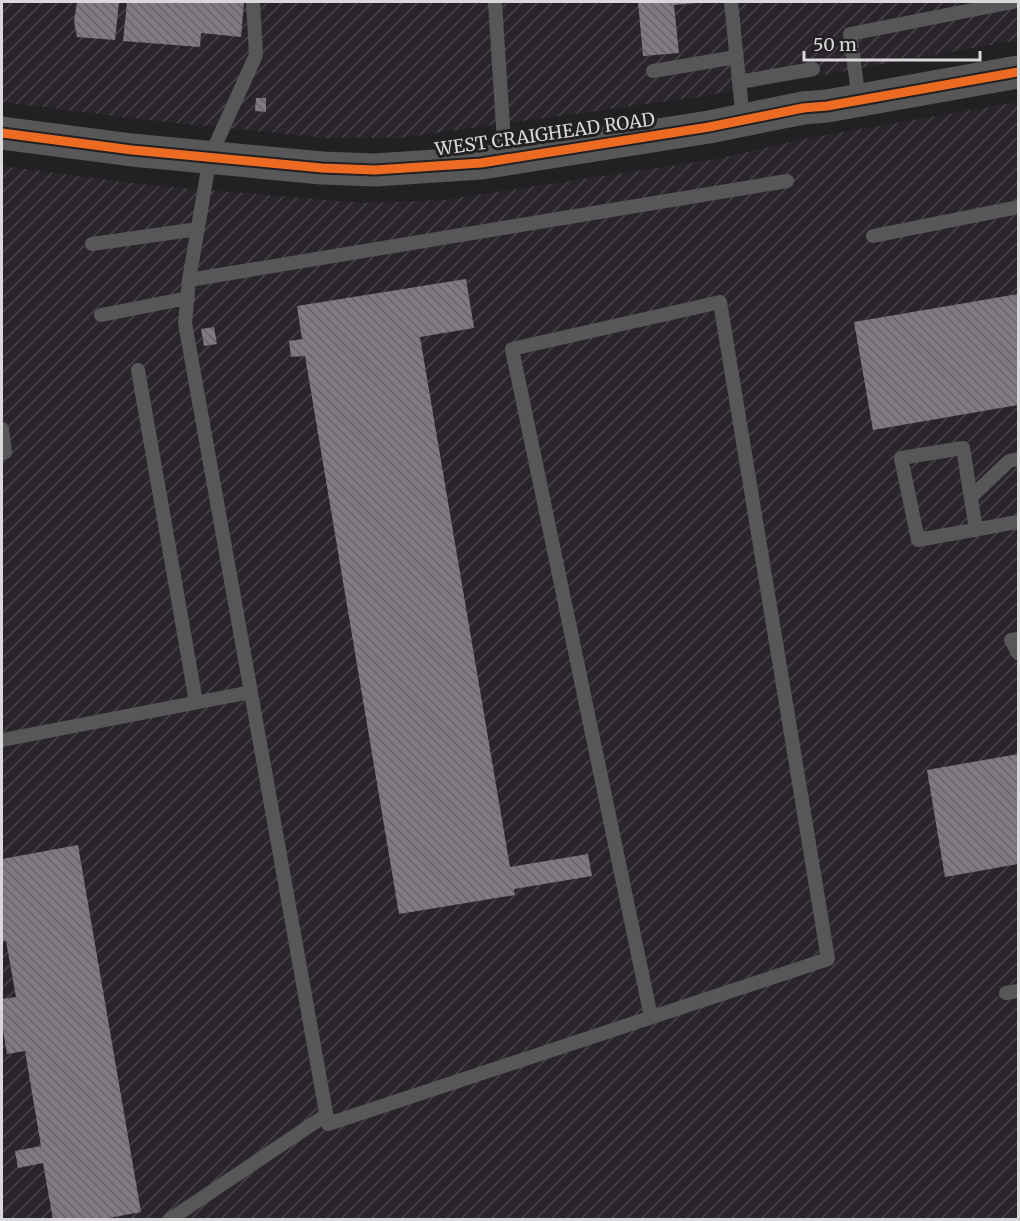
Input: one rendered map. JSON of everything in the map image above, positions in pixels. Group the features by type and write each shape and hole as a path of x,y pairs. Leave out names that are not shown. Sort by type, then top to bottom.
{"street":[{"name":"WEST CRAIGHEAD ROAD","path":"2,134 322,168 375,170 480,163 1018,72"}],"lane":[{"path":"253,2 256,55 210,157 189,280 185,323 328,1124 651,1017 828,958 720,302 512,349 651,1017"},
{"path":"495,2 505,158"},
{"path":"731,2 743,120"},
{"path":"859,100 850,34 1013,2"},
{"path":"653,70 736,57"},
{"path":"739,82 813,69"},
{"path":"189,280 787,181"},
{"path":"873,236 1018,207"},
{"path":"92,244 198,229"},
{"path":"101,315 188,297"},
{"path":"138,370 196,702"},
{"path":"2,429 5,452 2,453"},
{"path":"976,530 963,448 901,458 918,540 976,530 1018,522"},
{"path":"971,497 1010,461 1018,459"},
{"path":"1018,639 1011,640 1018,653"},
{"path":"2,740 251,692"},
{"path":"169,1220 326,1115"}],"shaded area":[{"path":"2,2 1018,2 1018,40 705,96 399,138 326,138 156,121 2,102"},
{"path":"1018,102 1018,1219 2,1220 2,166 148,185 362,203 443,200 717,159 802,139"}],"building":[{"path":"77,2 119,2 115,40 77,37 74,21"},
{"path":"127,2 244,2 241,37 201,33 200,47 123,41"},
{"path":"638,2 697,2 674,5 679,53 643,56"},
{"path":"256,98 266,98 266,112 255,111"},
{"path":"466,279 474,328 420,337 510,867 588,854 592,876 514,889 515,895 399,914 305,356 291,357 289,341 302,339 297,306"},
{"path":"1018,294 1018,405 873,430 854,322"},
{"path":"214,327 217,344 204,346 201,329"},
{"path":"1018,754 1018,864 945,877 927,770"},
{"path":"78,845 141,1212 98,1220 53,1220 43,1163 18,1168 15,1151 41,1146 25,1051 7,1054 2,1025 2,999 16,997 6,941 2,941 2,859"}],"cycle path":[{"path":"2,133 132,150 322,168 375,170 481,163 709,127 803,108 827,106 1018,72"}]}
